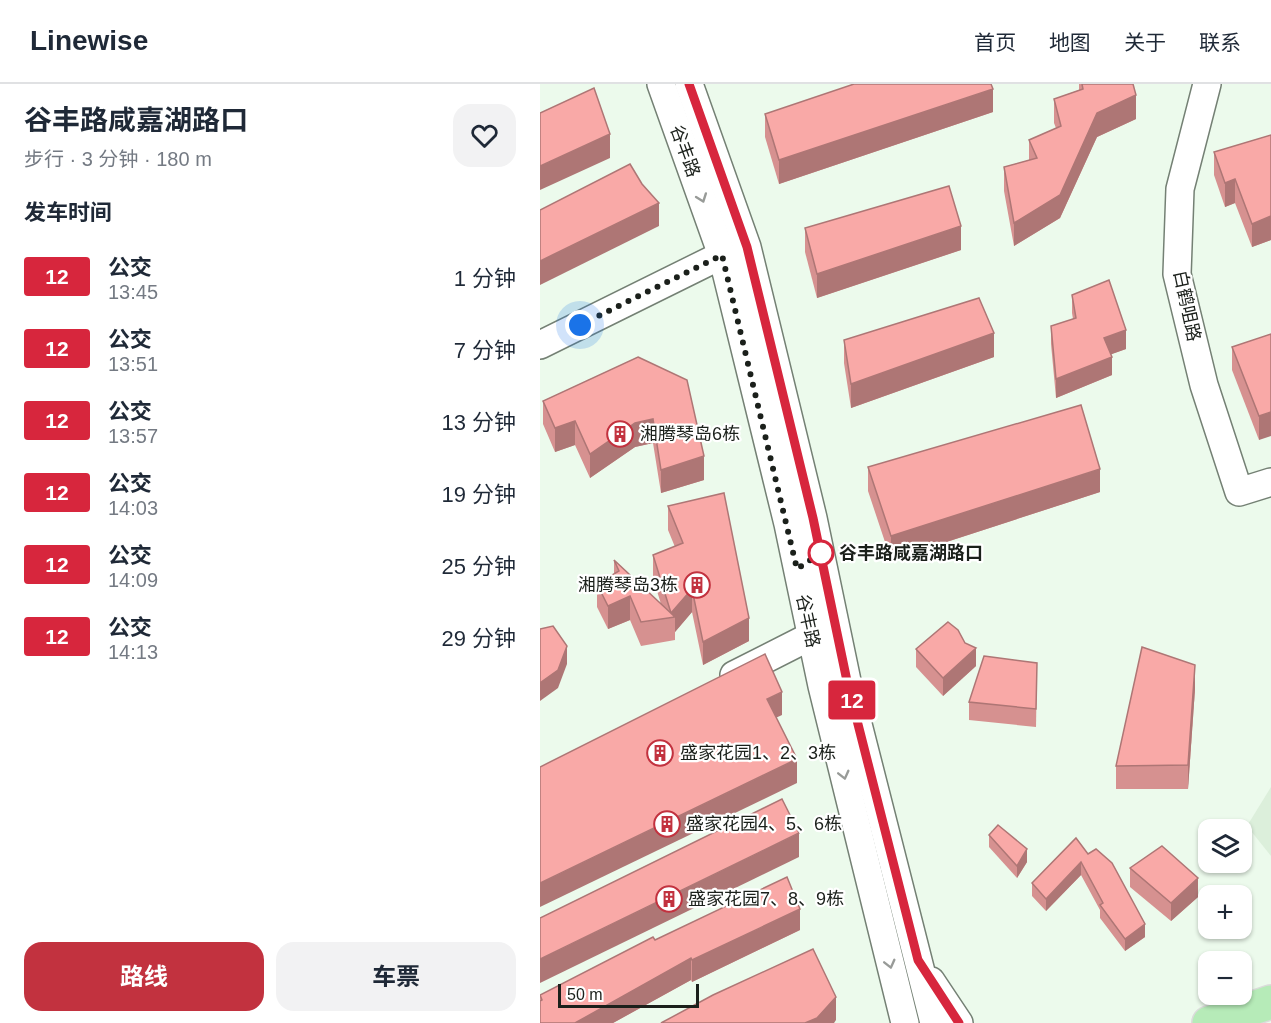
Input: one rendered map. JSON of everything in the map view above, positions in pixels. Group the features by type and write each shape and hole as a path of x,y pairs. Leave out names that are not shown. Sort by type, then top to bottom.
{"main road":[{"path":"1209,1023 1271,1002"}],"street":[{"name":"谷丰路","path":"661,84 722,255 788,524 822,686 905,1023"},
{"name":"谷丰路","path":"689,84 747,247 813,518 847,681 934,1023"},
{"name":"白鹤咀路","path":"1208,84 1180,189 1177,274 1204,385 1239,492 1271,482"},
{"path":"540,345 722,255"},
{"path":"707,689 811,636"},
{"path":"918,960 959,1023"}],"shaded area":[{"path":"1271,787 1271,856 1252,832 1251,819"}],"building":[{"path":"854,84 991,84 993,89 779,160 765,114"},
{"path":"1082,84 1133,84 1136,95 1097,113 1060,195 1014,223 1004,167 1037,158 1029,140 1061,126 1054,99 1083,89"},
{"path":"594,88 610,134 540,166 540,113"},
{"path":"1271,135 1271,216 1252,224 1235,179 1225,183 1214,152"},
{"path":"630,164 642,184 659,203 540,261 540,210"},
{"path":"949,186 961,226 817,274 805,228"},
{"path":"1109,280 1126,330 1104,338 1112,357 1056,379 1051,326 1076,318 1072,295"},
{"path":"979,298 994,333 851,384 844,340"},
{"path":"1271,334 1271,412 1259,416 1232,347"},
{"name":"湘腾琴岛6栋","path":"638,357 687,380 704,456 661,470 653,419 635,423 590,454 575,421 555,428 543,401"},
{"path":"1081,405 1100,469 891,536 868,467"},
{"path":"724,493 749,618 703,642 692,589 671,613 653,555 683,543 668,506"},
{"path":"614,560 675,617 641,622 630,596 608,606 597,584 619,571"},
{"path":"948,622 958,630 965,643 976,648 943,678 916,649"},
{"path":"553,626 567,646 558,670 540,683 540,629"},
{"path":"1142,647 1195,665 1188,765 1116,766"},
{"path":"765,654 782,692 767,699 797,759 540,883 540,767"},
{"path":"984,656 1037,663 1036,709 969,702"},
{"path":"782,799 799,833 540,959 540,918"},
{"path":"998,825 1027,849 1017,866 989,835"},
{"path":"1076,838 1088,854 1096,849 1112,863 1145,924 1125,939 1100,905 1103,903 1081,862 1046,899 1032,883"},
{"path":"1162,846 1198,878 1171,903 1130,868"},
{"path":"787,877 800,909 692,960 691,958 575,1023 540,1023 540,1001 542,1000 540,995 653,937 655,940"},
{"path":"813,949 836,997 817,1018 805,1023 661,1023 713,995"}],"bus line":[{"name":"12","path":"689,84 747,247 813,518 847,681 918,960 959,1023"}],"place":[{"name":"湘腾琴岛6栋","path":"620,434"},
{"name":"谷丰路咸嘉湖路口","path":"821,553"},
{"name":"湘腾琴岛3栋","path":"697,585"},
{"name":"盛家花园1、2、3栋","path":"660,753"},
{"name":"盛家花园4、5、6栋","path":"667,824"},
{"name":"盛家花园7、8、9栋","path":"669,899"}],"route":[{"path":"580,325 722,255 797,569 821,553"}]}
